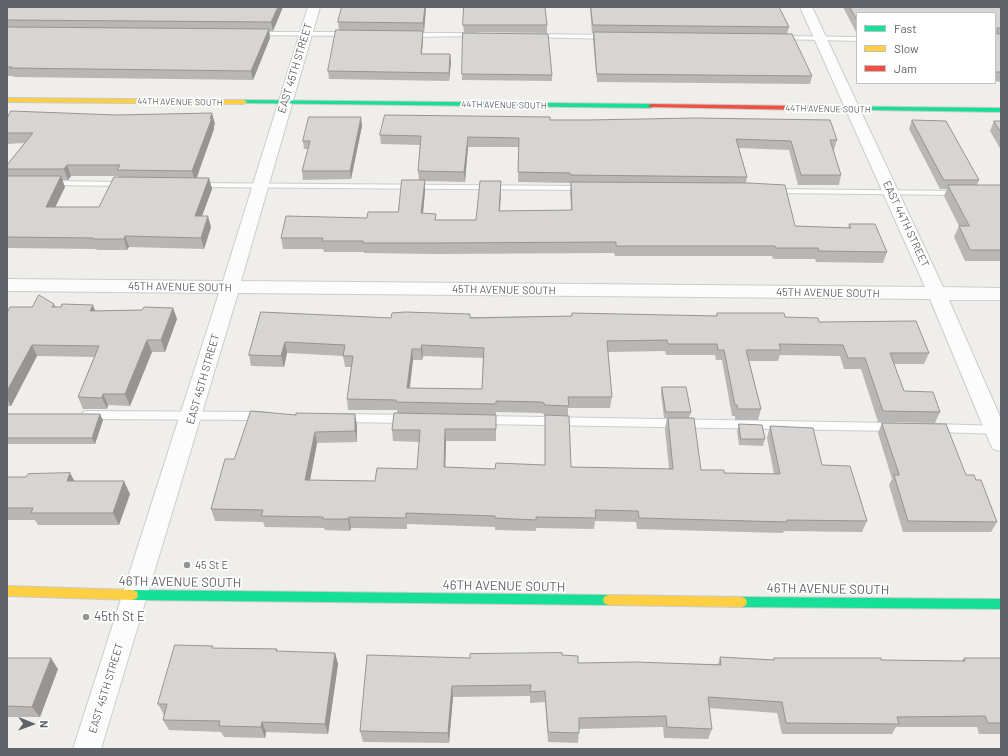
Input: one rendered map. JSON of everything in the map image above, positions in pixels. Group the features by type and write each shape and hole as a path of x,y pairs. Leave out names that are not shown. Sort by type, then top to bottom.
{"street":[{"name":"EAST 45TH STREET","path":"87,749 192,415 314,7"},
{"name":"EAST 44TH STREET","path":"806,7 891,192 999,434"},
{"name":"44TH AVENUE SOUTH","path":"7,100 1001,110"},
{"name":"45TH AVENUE SOUTH","path":"7,285 1001,294"},
{"name":"46TH AVENUE SOUTH","path":"7,591 135,594 1001,604"}],"lane":[{"path":"249,33 356,34"},
{"path":"404,35 483,35"},
{"path":"531,36 619,37"},
{"path":"770,38 856,39"},
{"path":"38,183 133,184"},
{"path":"188,184 593,189"},
{"path":"761,191 972,193"},
{"path":"76,415 274,417"},
{"path":"329,418 416,419"},
{"path":"472,420 901,428"},
{"path":"924,428 999,434"}],"building":[{"path":"7,7 278,7 271,22 7,20"},
{"path":"342,7 425,7 423,23 338,22"},
{"path":"464,7 545,7 547,25 463,25"},
{"path":"591,7 779,7 789,27 593,25"},
{"path":"850,7 1001,7 1001,28 997,28 997,34 1001,34 1001,72 996,72 996,12 856,12 856,18"},
{"path":"7,27 269,29 251,71 10,68 12,67 7,67"},
{"path":"336,30 423,31 421,54 450,54 449,73 328,71"},
{"path":"594,32 792,34 812,76 597,74"},
{"path":"463,33 548,34 552,75 462,74"},
{"path":"11,111 116,115 212,113 210,119 212,118 192,171 117,170 120,165 67,165 64,169 7,169 7,165 33,133 7,133 7,119"},
{"path":"385,115 550,117 550,120 695,118 830,120 837,140 830,140 841,175 801,175 791,141 736,139 747,177 570,175 570,173 518,172 519,138 468,137 464,172 418,171 421,136 380,135"},
{"path":"309,117 361,117 350,171 302,171 310,141 303,141"},
{"path":"912,120 946,121 979,180 944,180"},
{"path":"994,121 1001,121 1001,132"},
{"path":"7,176 61,176 46,207 99,207 114,177 209,178 195,216 208,216 201,238 125,236 124,239 7,237"},
{"path":"402,180 425,180 421,213 436,214 435,220 476,220 480,181 501,181 499,211 572,210 571,182 749,183 785,185 795,226 851,228 849,224 875,224 887,252 819,251 818,248 776,248 775,246 616,246 616,242 363,243 363,241 322,241 323,238 281,238 286,216 367,218 368,212 398,212"},
{"path":"948,185 1001,185 1001,250 970,250 959,226 969,226"},
{"path":"39,295 54,304 52,307 61,307 62,304 93,305 90,311 142,310 144,307 173,308 161,340 147,340 125,394 103,394 102,398 78,397 99,346 32,345 7,391 7,313 10,307 32,307"},
{"path":"261,312 391,318 392,313 405,312 470,314 470,318 572,316 572,313 717,316 717,313 784,313 785,317 818,318 819,322 916,321 929,353 890,353 904,391 933,392 940,412 883,411 865,358 848,358 843,345 779,344 781,350 746,350 761,409 738,409 737,405 735,405 724,350 718,350 717,344 668,344 667,340 607,341 612,397 568,397 569,406 545,405 541,402 496,401 496,404 396,402 396,400 347,399 353,356 343,356 345,345 285,342 281,356 249,355","holes":["422,345 484,348 482,389 407,388 412,349 421,349"]},
{"path":"662,387 686,387 691,412 666,412"},
{"path":"251,411 296,415 296,413 355,414 355,431 315,432 305,480 375,481 377,468 417,469 420,430 392,430 394,413 496,415 496,429 445,429 444,467 495,469 496,463 545,465 545,415 569,416 571,467 673,469 668,418 694,418 701,470 724,470 724,473 780,474 770,426 813,428 822,465 850,466 867,521 787,520 787,522 639,518 638,511 595,510 596,518 536,517 536,520 495,518 495,516 406,513 406,518 349,517 348,519 323,519 323,517 261,516 263,510 211,509 225,459 234,459"},
{"path":"7,414 100,414 92,438 7,438"},
{"path":"882,423 946,424 966,475 974,475 976,480 981,480 997,522 908,521 894,475 899,475"},
{"path":"739,424 762,425 765,439 741,439"},
{"path":"70,473 67,481 124,481 113,513 31,513 33,508 7,508 7,477 26,477 28,474"},
{"path":"175,645 335,653 325,724 262,722 261,727 219,726 220,721 163,720 167,704 158,704"},
{"path":"562,653 562,655 578,656 578,663 636,662 721,665 720,657 774,660 774,658 881,658 881,660 965,661 964,658 1001,658 1001,723 988,723 985,716 897,717 899,724 786,723 782,702 708,697 712,729 667,727 666,716 579,718 579,733 548,732 545,691 530,692 531,685 452,686 448,733 360,731 367,655 470,658 470,654"},
{"path":"7,658 51,658 32,707 7,706"}],"traffic: fast":[{"path":"244,102 651,106"},
{"path":"804,108 1001,110"},
{"path":"133,595 608,600"},
{"path":"742,602 1001,604"}],"traffic: slow":[{"path":"7,100 244,102"},
{"path":"7,591 133,595"},
{"path":"608,600 742,602"}],"traffic: jam":[{"path":"651,106 804,108"}],"place":[{"name":"45 St E","path":"187,565"},
{"name":"45th St E","path":"86,617"}]}
